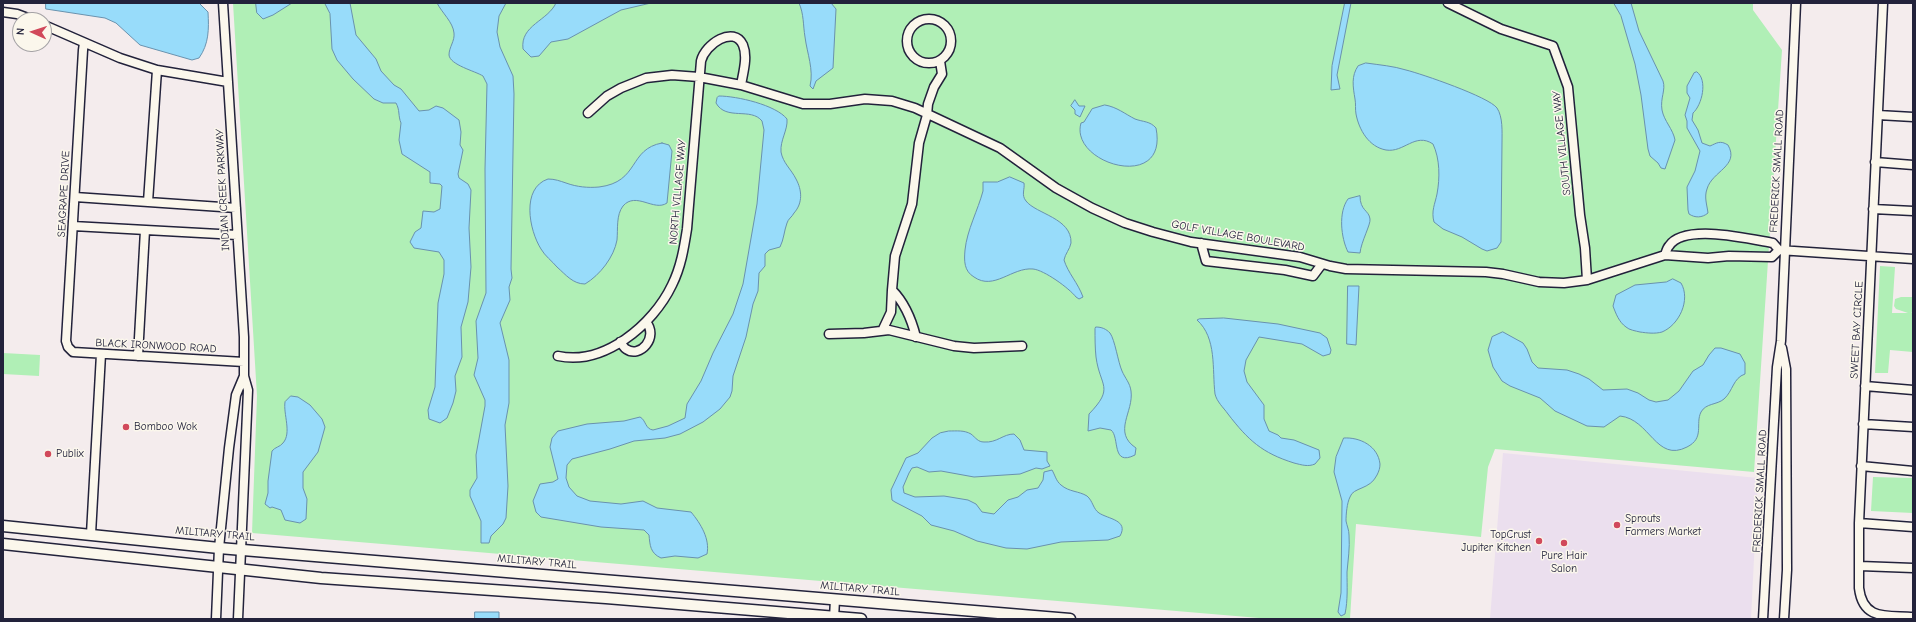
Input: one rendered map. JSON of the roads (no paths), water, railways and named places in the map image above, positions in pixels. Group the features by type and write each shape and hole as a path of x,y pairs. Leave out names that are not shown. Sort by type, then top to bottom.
{"main road":[{"name":"MILITARY TRAIL","path":"3,526 219,548 1070,619"},
{"path":"3,544 102,556 218,566 321,578 606,598 834,618 861,619"}],"street":[{"name":"INDIAN CREEK PARKWAY","path":"223,3 236,208 244,376 248,390 242,569 238,619"},
{"name":"SOUTH VILLAGE WAY","path":"1448,3 1501,29 1553,46 1568,87 1587,280"},
{"name":"FREDERICK SMALL ROAD","path":"1763,619 1777,367 1781,341 1782,250 1796,3"},
{"name":"SWEET BAY CIRCLE","path":"1883,3 1861,466 1859,523 1860,599 1866,608 1878,614 1913,617"},
{"path":"927,18 936,19 943,23 949,30 952,38 951,47 947,55 940,61 932,64 923,63 916,59 910,52 907,44 908,35 912,27 918,21 927,18"},
{"path":"52,29 120,58 157,70 228,82"},
{"path":"699,77 700,61 707,48 719,40 733,37 742,43 744,48 744,68 741,85"},
{"name":"SEAGRAPE DRIVE","path":"68,347 66,341 84,43"},
{"path":"884,329 890,312 895,256 912,204 919,143 927,116 928,104 942,74 940,61"},
{"path":"148,202 157,70"},
{"name":"GOLF VILLAGE BOULEVARD","path":"588,113 607,96 635,81 667,75 699,77 741,85 788,100 812,105 865,99 879,99 915,108 927,116 1000,148 1056,188 1092,208 1153,232 1201,243 1300,257 1322,264 1346,269 1486,272 1503,274 1549,284 1587,280 1665,255 1708,258 1729,256 1772,257 1782,250"},
{"name":"NORTH VILLAGE WAY","path":"558,356 577,358 594,354 620,342 646,322 664,299 672,284 683,250 687,229 699,77"},
{"path":"1878,115 1913,117"},
{"path":"1876,162 1913,165"},
{"path":"75,197 236,208"},
{"path":"1873,209 1913,211"},
{"path":"73,226 237,235"},
{"path":"138,356 145,230"},
{"path":"1665,255 1669,245 1682,237 1697,234 1720,234 1773,243 1782,250 1913,259"},
{"path":"1201,243 1206,261 1285,270 1313,276 1322,264"},
{"path":"892,290 897,295 908,314 916,337"},
{"path":"620,342 627,350 632,351 642,348 649,342 651,337 651,331 646,322"},
{"path":"829,334 864,333 884,329 954,346 974,348 1022,346"},
{"name":"FREDERICK SMALL ROAD","path":"1781,341 1786,376 1787,570 1784,619"},
{"name":"BLACK IRONWOOD ROAD","path":"68,347 73,352 244,362"},
{"path":"91,534 101,354"},
{"name":"INDIAN CREEK PARKWAY","path":"216,619 219,548 236,395 244,376"},
{"path":"1865,386 1913,390"},
{"path":"1863,424 1913,427"},
{"path":"1861,466 1913,471"},
{"path":"1859,523 1913,527"},
{"path":"1860,566 1913,568"},
{"path":"834,618 836,599"}],"water":[{"path":"46,3 199,3 208,12 207,42 199,58 192,60 140,45 116,23 105,18 46,9"},
{"path":"256,3 292,3 273,15 263,19 257,13"},
{"path":"325,3 350,3 356,35 376,59 381,71 394,85 401,89 419,111 429,110 436,106 443,108 459,120 461,132 460,145 463,150 458,174 459,178 468,184 471,190 469,228 471,267 468,302 461,327 462,357 455,376 456,391 447,418 440,423 429,419 428,410 435,387 438,303 444,274 444,260 439,252 414,248 410,242 415,232 421,228 423,211 434,212 440,209 442,186 440,184 430,183 430,172 402,154 399,140 401,123 396,103 383,103 374,99 353,79 337,60 332,49 330,14"},
{"path":"437,3 506,3 499,16 497,32 500,47 513,76 514,94 512,278 509,287 510,300 500,323 509,360 509,403 505,425 508,486 506,518 503,524 491,536 489,543 481,543 481,521 470,496 470,490 477,478 476,455 485,406 485,400 474,375 478,358 476,321 486,293 485,169 487,84 483,76 458,65 450,59 449,52 454,39 454,33 450,21"},
{"path":"556,3 651,3 621,10 568,39 551,42 539,56 531,57 523,49 523,41 526,34 552,9"},
{"path":"799,3 831,3 836,9 833,68 816,81 813,89 810,86 811,68 805,37 803,15"},
{"path":"1345,3 1351,3 1337,75 1340,89 1331,90 1332,66"},
{"path":"1614,3 1631,3 1639,31 1664,84 1662,110 1675,140 1665,169 1661,168 1650,156 1635,64 1621,16"},
{"path":"1366,63 1396,68 1426,76 1469,92 1491,103 1497,108 1501,120 1502,134 1501,242 1497,248 1487,251 1482,249 1462,237 1443,229 1434,222 1433,211 1439,175 1437,156 1433,144 1421,140 1415,141 1398,149 1386,150 1370,142 1362,132 1357,120 1353,82 1354,74 1358,66"},
{"path":"1697,72 1703,86 1701,99 1693,113 1692,120 1698,130 1702,143 1710,146 1719,142 1723,143 1728,145 1731,152 1728,163 1714,177 1707,189 1706,198 1708,213 1698,217 1689,214 1687,187 1695,171 1700,151 1687,128 1685,115 1690,98 1687,93 1687,86 1694,73"},
{"path":"719,96 727,96 756,102 782,114 787,119 781,152 783,159 798,183 801,196 799,205 785,229 780,247 769,250 765,254 765,266 759,273 758,291 753,304 746,337 733,376 730,397 720,409 703,422 680,434 665,438 634,441 572,459 567,465 566,478 569,487 577,496 590,501 621,504 643,501 657,508 691,512 706,537 708,548 707,554 698,558 675,556 661,558 653,551 650,545 649,535 644,530 601,527 541,517 536,512 533,501 540,484 553,482 558,479 550,447 552,438 558,431 587,424 624,421 640,417 648,428 653,430 668,426 685,418 687,404 701,381 713,353 733,314 743,284 757,204 764,130 762,121 757,117 732,113 720,108 716,103"},
{"path":"1075,100 1079,106 1085,106 1080,117 1075,114 1075,110 1071,106"},
{"path":"1105,105 1117,109 1135,119 1149,123 1156,128 1156,148 1148,160 1135,166 1119,165 1103,160 1089,150 1081,138 1081,123 1084,122 1092,109"},
{"path":"662,143 669,145 672,151 667,203 656,205 634,200 623,206 618,218 617,240 613,253 606,265 596,276 585,284 573,281 547,256 537,241 533,231 530,210 534,191 539,184 548,179 587,187 599,187 612,184 621,179 638,158 651,146"},
{"path":"1010,177 1024,183 1023,194 1026,201 1031,206 1060,222 1066,228 1070,235 1071,243 1064,260 1083,297 1079,299 1056,280 1038,270 1025,269 996,280 981,281 971,275 966,269 966,243 983,191 983,182 997,182"},
{"path":"1360,196 1361,205 1368,214 1370,221 1360,253 1348,252 1342,233 1343,211 1348,199"},
{"path":"1673,279 1681,283 1685,297 1682,311 1674,324 1662,332 1651,333 1629,329 1621,323 1613,306 1616,295 1635,285 1666,282"},
{"path":"1348,286 1359,286 1356,345 1347,344"},
{"path":"1224,318 1278,324 1320,333 1327,338 1331,350 1330,354 1323,356 1302,344 1259,337 1246,360 1244,371 1247,382 1264,405 1264,419 1269,431 1281,438 1294,440 1319,450 1320,458 1315,464 1307,466 1294,463 1264,450 1242,431 1219,402 1215,394 1211,345 1203,327 1197,320"},
{"path":"1096,327 1104,328 1110,333 1123,374 1129,383 1131,391 1130,407 1125,428 1129,442 1136,448 1135,455 1127,458 1122,457 1119,454 1114,434 1111,430 1100,428 1088,431 1089,414 1102,398 1104,392 1096,357"},
{"path":"1503,332 1523,343 1532,362 1538,368 1567,370 1589,379 1603,390 1627,389 1656,402 1668,400 1679,391 1693,371 1703,365 1715,348 1721,348 1740,354 1745,363 1745,374 1738,378 1724,399 1703,409 1699,417 1698,435 1693,443 1687,447 1676,450 1668,449 1660,445 1639,424 1630,419 1620,416 1604,427 1587,426 1555,411 1540,398 1510,386 1502,381 1493,367 1488,350 1492,337"},
{"path":"291,396 298,397 310,405 322,419 325,427 318,452 303,472 303,488 307,499 306,519 300,523 285,520 281,510 272,507 270,508 265,504 268,493 272,451 286,439 287,429 285,402"},
{"path":"949,431 966,432 982,442 993,441 1006,435 1014,434 1020,440 1024,450 1047,452 1047,461 1050,466 1042,469 1036,468 1020,474 974,477 941,471 929,472 917,467 912,468 909,473 903,487 904,493 915,497 944,496 968,500 976,504 982,512 994,514 1008,500 1018,497 1027,490 1038,488 1043,480 1044,472 1052,470 1061,485 1067,489 1087,496 1099,513 1120,523 1122,526 1122,531 1120,536 1108,540 1061,542 1027,549 1006,548 977,541 954,531 931,525 922,516 892,500 891,490 906,458 918,453 932,438 940,433"},
{"path":"1344,438 1356,439 1367,444 1376,452 1380,464 1379,471 1374,480 1366,486 1354,491 1348,502 1346,512 1346,521 1349,531 1347,598 1345,614 1341,616 1338,612 1341,593 1342,501 1334,472 1336,457"},
{"path":"475,612 499,612 499,619 475,619"}],"place":[{"name":"Bomboo Wok","path":"126,427"},
{"name":"Publix","path":"48,454"},
{"name":"Sprouts Farmers Market","path":"1617,525"},
{"name":"TopCrust Jupiter Kitchen","path":"1539,541"},
{"name":"Pure Hair Salon","path":"1564,543"}]}
